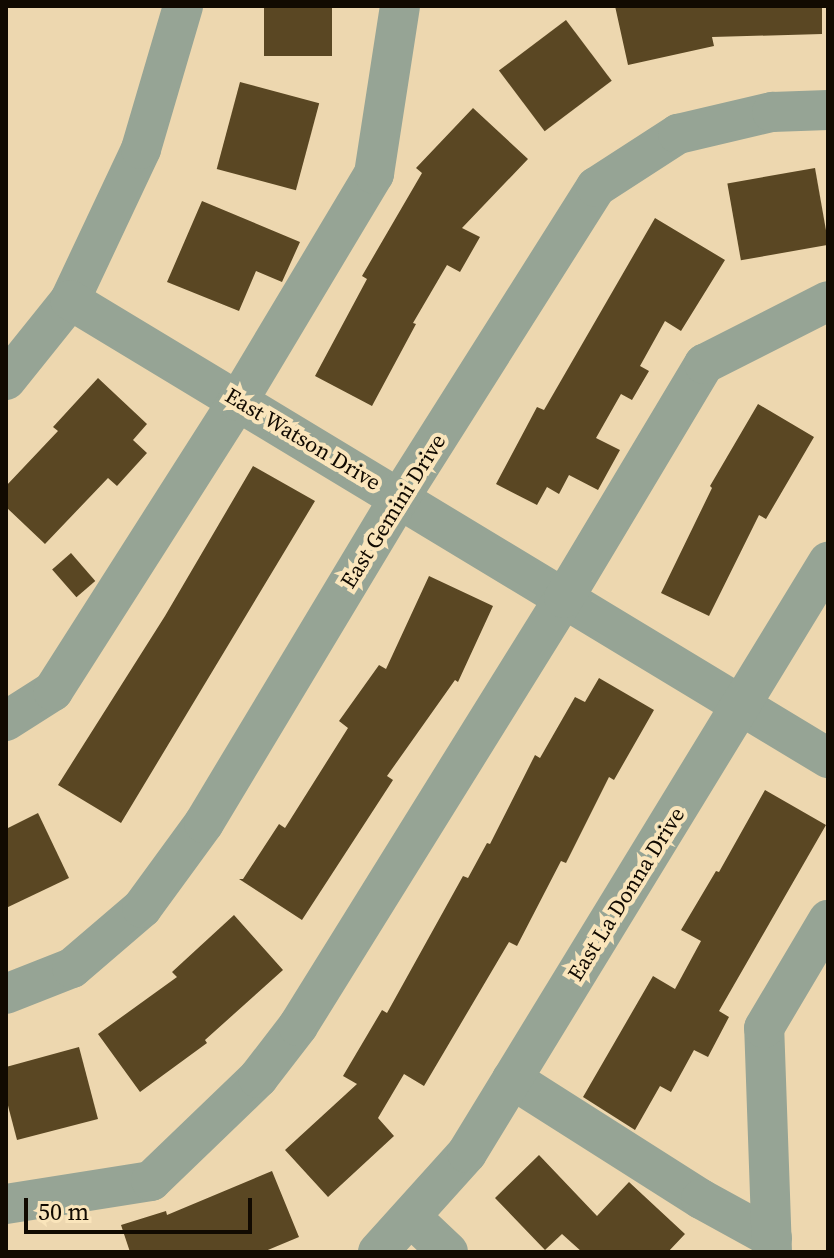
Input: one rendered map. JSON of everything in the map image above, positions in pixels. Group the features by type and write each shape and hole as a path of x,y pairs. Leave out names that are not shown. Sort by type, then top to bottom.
{"street":[{"path":"6,380 70,300 141,149 183,6"},
{"path":"6,721 53,691 238,401 374,174 400,6"},
{"name":"East Gemini Drive","path":"6,994 72,968 142,908 204,823 400,497 596,187 678,134 772,112 828,110"},
{"name":"East Watson Drive","path":"70,300 828,758"},
{"path":"6,1204 151,1181 258,1078 298,1026 564,598 704,364 828,301"},
{"name":"East La Donna Drive","path":"378,1252 467,1153 828,562"},
{"path":"772,1245 764,1028 828,920"},
{"path":"512,1079 772,1245"},
{"path":"411,1217 448,1252"}],"building":[{"path":"264,6 332,6 332,56 264,56"},
{"path":"615,6 822,6 822,34 712,37 714,46 628,65"},
{"path":"566,20 612,81 545,131 499,71"},
{"path":"240,82 319,103 296,190 217,169"},
{"path":"473,108 528,159 462,228 480,237 460,272 447,265 413,323 416,324 372,406 315,376 367,279 362,276 422,173 416,168"},
{"path":"815,168 828,245 741,260 727,183"},
{"path":"202,201 300,242 282,282 256,271 239,311 167,282"},
{"path":"655,218 725,260 681,331 665,321 640,366 649,371 632,400 621,394 596,438 620,450 598,490 569,475 559,494 547,487 537,505 496,484 537,407 544,410"},
{"path":"98,378 147,424 133,440 147,453 117,486 108,478 45,544 6,507 6,486 58,431 53,427"},
{"path":"758,404 814,437 766,519 759,515 709,616 661,593 712,488 710,486"},
{"path":"253,466 315,501 121,823 58,785 165,616"},
{"path":"71,553 95,581 76,597 52,569"},
{"path":"429,576 493,606 458,682 455,680 387,776 393,780 302,920 239,879 243,879 279,824 285,828 348,728 339,721 379,665 386,669"},
{"path":"599,678 654,710 614,780 609,777 566,863 561,861 517,946 509,942 424,1086 404,1074 378,1118 394,1136 328,1197 285,1150 357,1084 343,1076 382,1010 387,1013 463,876 468,878 487,843 490,844 535,755 540,758 575,697 585,702"},
{"path":"765,790 826,825 719,1011 729,1017 708,1057 694,1050 671,1092 660,1086 635,1130 583,1097 653,976 675,989 701,941 681,930 716,871 719,872"},
{"path":"38,813 69,878 6,908 6,829"},
{"path":"234,915 283,970 205,1040 207,1043 140,1092 98,1034 177,977 172,972"},
{"path":"79,1047 98,1119 17,1140 6,1098 6,1067"},
{"path":"539,1155 597,1216 629,1182 685,1234 668,1252 582,1252 562,1234 545,1250 495,1198"},
{"path":"272,1171 299,1237 263,1252 130,1252 121,1225 166,1211 167,1215"}]}
